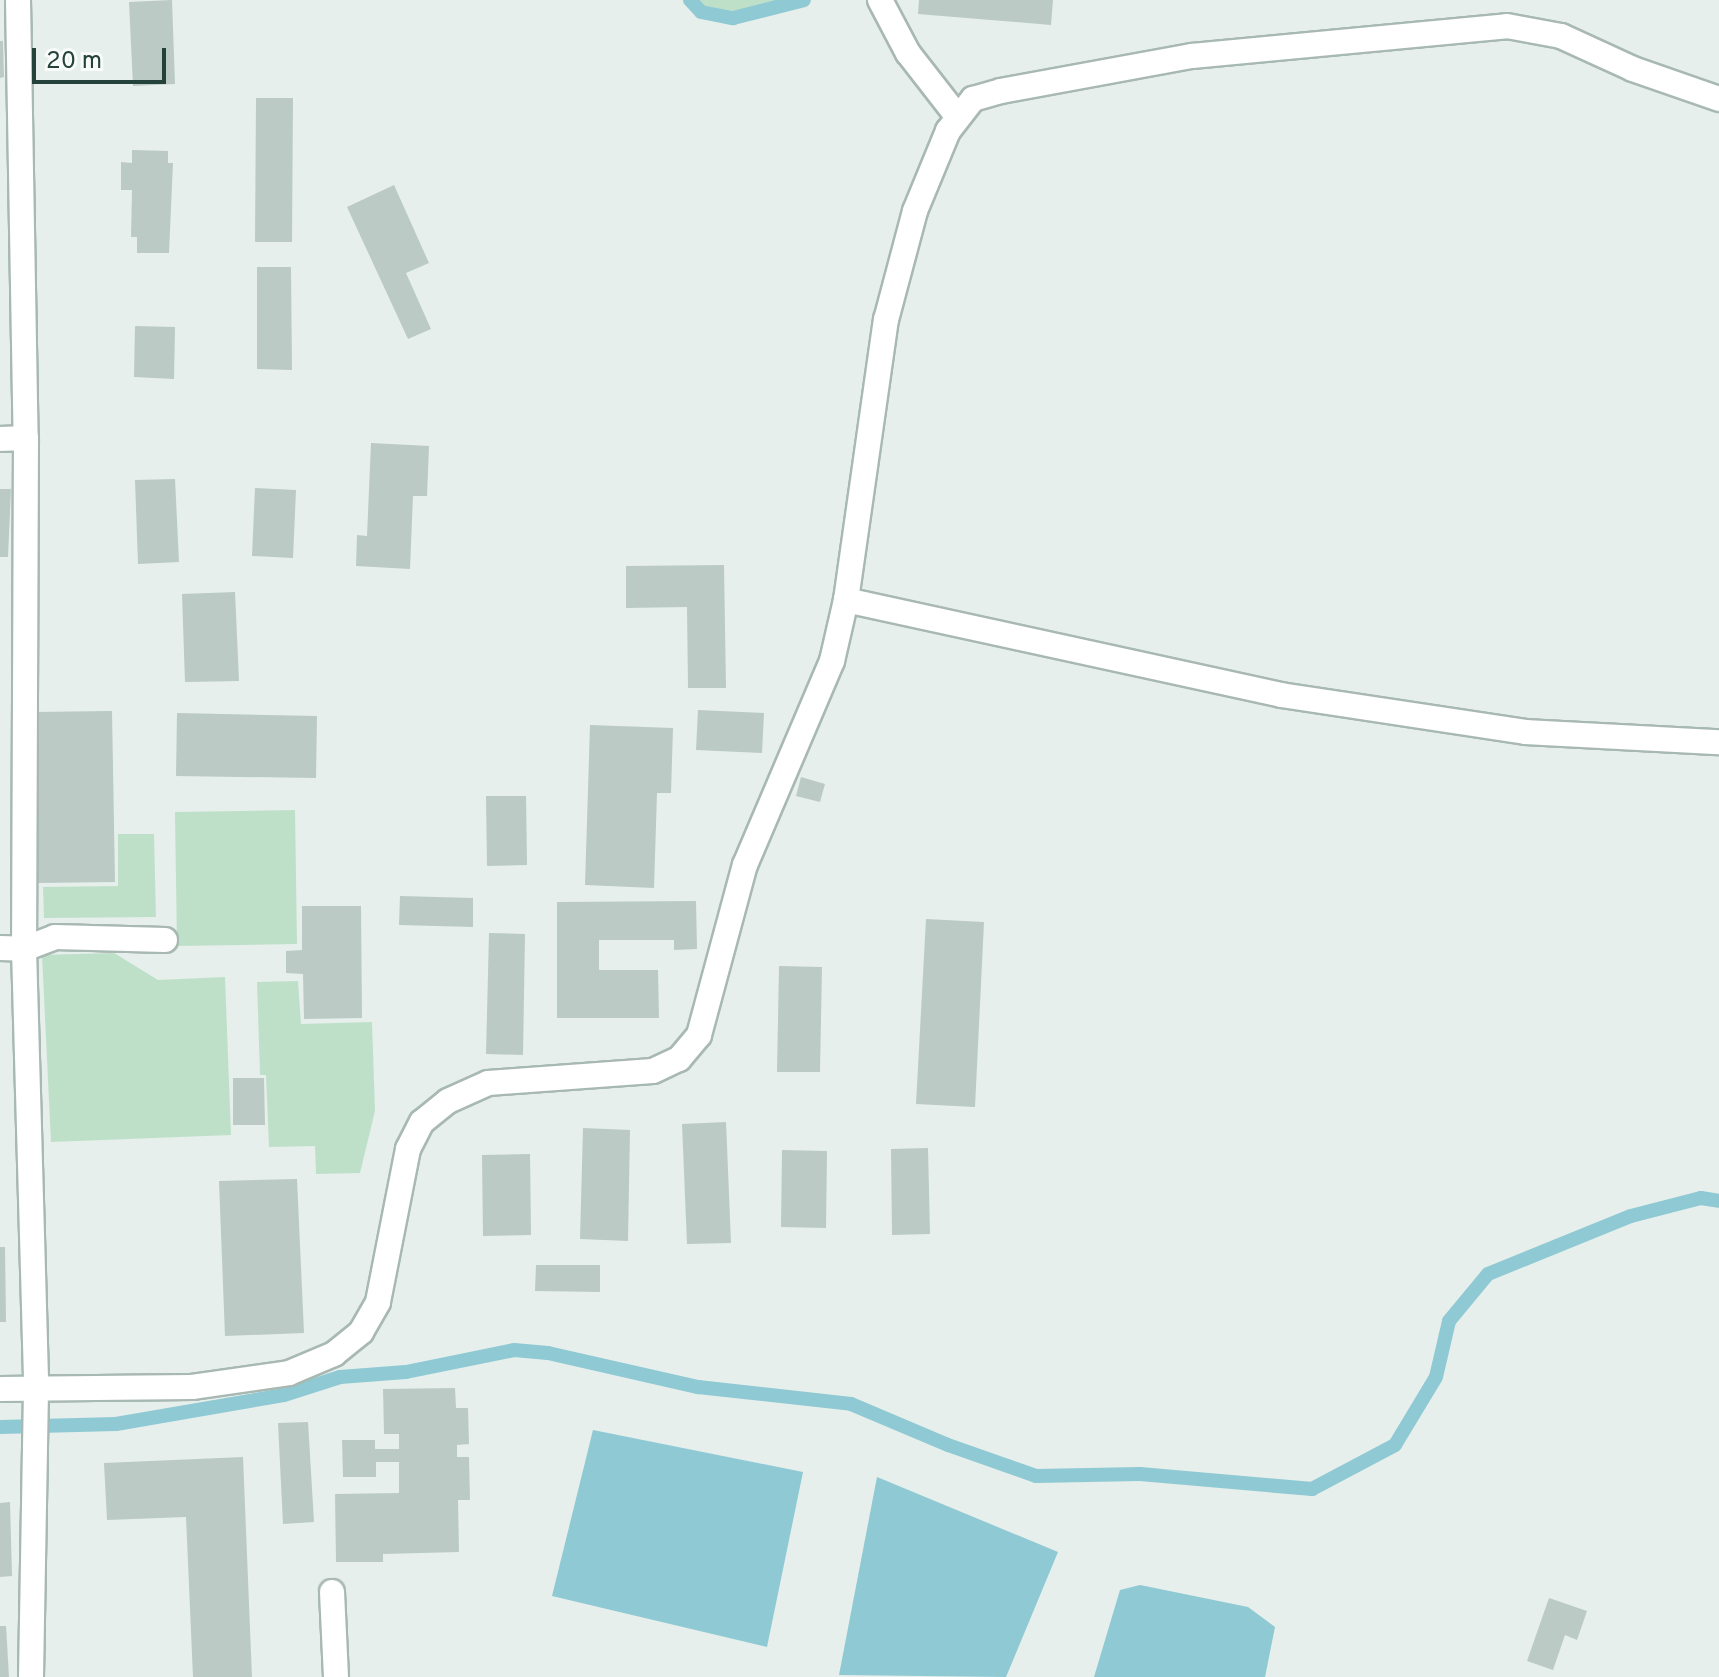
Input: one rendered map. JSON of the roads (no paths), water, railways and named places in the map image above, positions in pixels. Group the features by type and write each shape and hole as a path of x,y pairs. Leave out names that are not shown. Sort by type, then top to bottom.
{"street":[{"path":"18,0 26,438 12,948 36,1390 31,1677"},
{"path":"880,0 908,53 957,116"},
{"path":"0,1389 192,1387 289,1373 334,1354 361,1332 378,1302 408,1149 422,1122 448,1101 488,1083 653,1071 679,1059 699,1035 745,865 832,661 846,600 886,320 915,211 957,116 973,99 1001,91 1192,56 1507,26 1561,36 1633,69 1719,99"},
{"path":"0,439 26,438"},
{"path":"846,600 1281,695 1525,732 1719,742"},
{"path":"12,948 55,937 165,940"},
{"path":"332,1592 336,1677"}],"water":[{"path":"593,1430 803,1472 767,1647 552,1596"},
{"path":"877,1477 1058,1552 1006,1677 839,1675"},
{"path":"1140,1585 1248,1607 1275,1627 1265,1677 1094,1677 1120,1590"}],"waterway":[{"path":"690,0 701,12 733,18 804,0"},
{"path":"0,1427 116,1424 284,1395 340,1377 406,1372 514,1350 548,1353 698,1387 851,1404 948,1445 1036,1476 1140,1474 1312,1489 1395,1445 1436,1377 1449,1321 1488,1274 1631,1216 1701,1198 1719,1201"}]}
